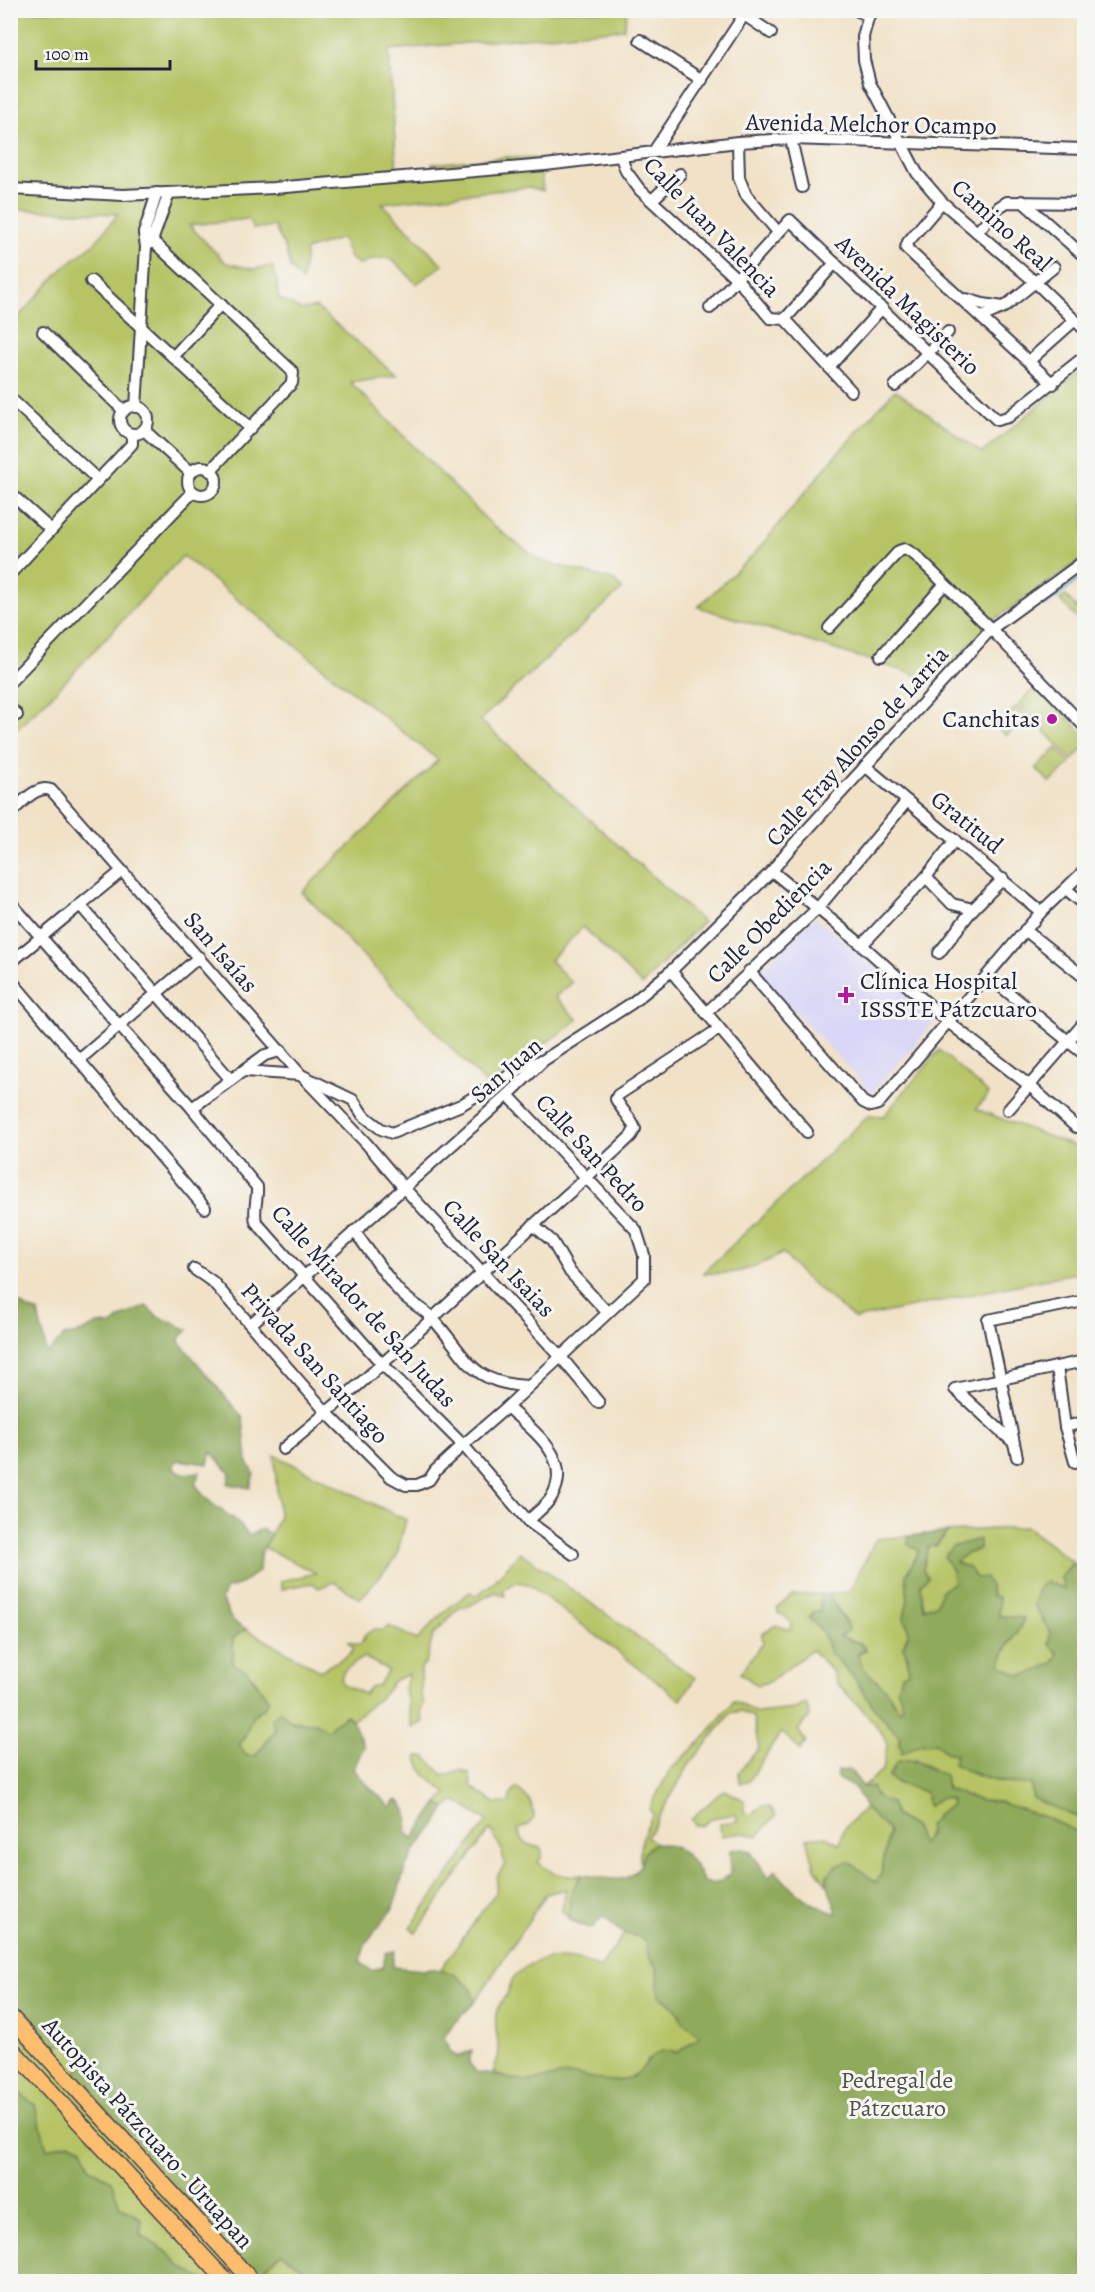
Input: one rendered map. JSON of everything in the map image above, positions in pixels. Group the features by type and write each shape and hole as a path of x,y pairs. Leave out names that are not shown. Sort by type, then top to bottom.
{"highway":[{"name":"Autopista Pátzcuaro - Uruapan","path":"10,2016 253,2282"},
{"name":"Autopista Pátzcuaro - Uruapan","path":"10,2047 227,2282"}],"street":[{"path":"856,10 869,13"},
{"path":"654,152 702,80 740,13 771,33"},
{"name":"Camino Real","path":"869,13 863,37 864,60 870,83 917,174 942,202 1035,282 1084,328"},
{"path":"640,40 702,80"},
{"path":"791,140 802,188"},
{"name":"Avenida Melchor Ocampo","path":"10,189 123,195 286,187 621,157 738,142 791,140 1084,149"},
{"path":"710,308 778,232 746,195 739,177 738,142"},
{"name":"Calle Juan Valencia","path":"621,157 626,171 639,189 718,264 737,279 770,318 785,319 851,391"},
{"path":"652,200 680,174"},
{"path":"136,407 148,240 157,193"},
{"path":"148,240 169,193"},
{"path":"1022,201 1083,252"},
{"path":"942,202 908,242 906,248 1053,384 1084,357"},
{"path":"977,232 1006,202 1084,203"},
{"name":"Avenida Magisterio","path":"778,232 790,220 997,420 1008,417 1053,384"},
{"path":"148,240 293,372 292,383 210,471"},
{"path":"785,319 835,264"},
{"path":"982,317 1004,307 1054,267"},
{"path":"91,281 250,428"},
{"path":"960,297 1004,307"},
{"path":"173,357 220,304"},
{"path":"829,367 882,308"},
{"path":"1029,361 1075,320"},
{"path":"43,332 124,411"},
{"path":"895,386 948,332"},
{"path":"10,398 98,480"},
{"path":"124,411 136,407"},
{"path":"124,411 120,423 124,430 132,434 144,430 148,422 147,414 136,407"},
{"path":"144,430 191,473"},
{"path":"10,573 132,444 132,434"},
{"path":"202,468 210,471 215,478 213,490 201,495 193,492 188,481 191,473 202,468"},
{"path":"10,682 193,492"},
{"path":"10,493 51,530"},
{"path":"829,628 899,551 905,549 915,555 992,629 1084,726"},
{"name":"Calle Fray Alonso de Larria","path":"671,972 772,871 865,766 992,629 1084,561"},
{"path":"881,656 944,585"},
{"name":"Gratitud","path":"865,766 1041,912"},
{"name":"San Isaías","path":"10,813 39,789 51,790 280,1052 366,1143"},
{"name":"Calle Obediencia","path":"706,1013 818,908 907,801"},
{"path":"862,945 926,877 955,840"},
{"path":"10,963 122,871"},
{"path":"772,871 862,945 947,1021 1030,1086 1076,1126"},
{"path":"749,971 863,1102 871,1106 878,1104 1025,930 1084,871"},
{"path":"926,877 952,904 973,909"},
{"path":"939,953 973,909 1003,879"},
{"path":"1066,889 1084,904"},
{"path":"10,902 192,1108 265,1055 280,1052"},
{"path":"80,905 231,1080"},
{"path":"1025,930 1084,977"},
{"path":"80,1060 199,957"},
{"path":"671,972 807,1132"},
{"name":"San Juan","path":"251,1324 508,1095 544,1060 632,1003 671,972"},
{"path":"988,976 1084,1054"},
{"path":"10,979 205,1208"},
{"path":"1008,1110 1084,1023"},
{"path":"283,1449 382,1364 533,1225 588,1178 631,1136 635,1129 633,1122 616,1100 618,1095 719,1029"},
{"path":"244,1071 301,1075 353,1100 363,1115 381,1129 392,1134 461,1105 525,1066 544,1060"},
{"name":"Calle San Pedro","path":"508,1095 636,1230 644,1255 644,1279 607,1312"},
{"name":"Calle Mirador de San Judas","path":"192,1108 257,1187 258,1197 253,1212 256,1222 382,1364 463,1445 528,1521 573,1554"},
{"name":"Calle San Isaias","path":"366,1143 404,1188 560,1356 599,1404"},
{"path":"463,1445 507,1407 607,1312 570,1272 552,1241 533,1225"},
{"path":"354,1231 399,1291 432,1318 475,1371 510,1386 529,1386"},
{"name":"Privada San Santiago","path":"194,1269 213,1282 327,1413 391,1477 406,1485 417,1485 429,1480 435,1471 463,1445"},
{"path":"1017,1457 988,1320 1084,1301"},
{"path":"1013,1442 956,1389 1084,1361"},
{"path":"1057,1367 1065,1426 1075,1462"},
{"path":"507,1407 535,1432 549,1449 557,1461 560,1475 551,1498 528,1521"},
{"path":"1065,1426 1084,1422"}],"shaded area":[{"name":"Clínica Hospital ISSSTE Pátzcuaro","path":"814,917 939,1017 872,1093 759,973"}],"green space":[{"path":"10,11 627,11 624,29 389,50 397,173 433,169 432,164 507,157 539,159 543,191 529,187 382,203 443,265 416,284 392,260 378,258 360,265 350,258 342,238 306,250 302,282 290,267 286,250 274,226 253,229 249,219 189,225 226,263 253,269 272,266 277,281 278,298 301,310 316,307 396,375 350,382 492,525 541,561 613,580 622,589 480,720 703,922 642,985 583,927 550,960 572,983 555,997 578,1020 487,1085 302,892 438,760 183,556 58,689 11,735 11,325 62,269 96,242 118,214 11,209"},
{"path":"1084,367 1084,558 994,620 936,681 698,607 756,552 836,455 895,390 982,453"},
{"path":"1066,596 1084,616 1084,626 1060,600"},
{"name":"Canchitas","path":"1038,685 1084,735 1084,748 1072,760 1019,703"},
{"path":"1017,706 1027,717 1006,736 996,725"},
{"path":"1057,748 1071,763 1050,783 1036,768"},
{"path":"939,1050 989,1094 976,1109 1079,1148 1084,1142 1084,1271 855,1319 802,1275 783,1253 745,1270 715,1274 703,1273 868,1116 884,1116"},
{"name":"Pedregal de Pátzcuaro","path":"10,1300 38,1312 47,1354 64,1336 82,1332 98,1324 112,1325 120,1318 146,1306 157,1316 188,1330 178,1340 243,1418 247,1461 254,1473 250,1488 228,1484 230,1473 211,1452 208,1464 177,1460 172,1468 185,1474 200,1472 195,1483 203,1495 236,1521 249,1535 262,1529 271,1534 260,1555 259,1571 240,1584 226,1588 221,1600 231,1618 246,1629 233,1638 233,1664 247,1671 269,1700 264,1708 253,1715 239,1745 247,1756 255,1756 276,1730 271,1719 280,1711 293,1723 315,1723 328,1730 347,1715 364,1746 353,1770 390,1807 397,1800 401,1803 407,1818 406,1831 413,1839 437,1804 446,1808 414,1851 405,1869 393,1908 365,1944 360,1962 372,1971 382,1967 386,1953 395,1951 392,1967 423,1970 431,1968 454,1974 470,1987 475,2002 452,2025 444,2037 449,2050 458,2057 472,2050 469,2062 476,2073 524,2081 571,2075 617,2081 636,2074 658,2053 670,2051 677,2053 700,2036 683,2022 676,2009 659,1995 657,1967 648,1956 647,1944 638,1936 624,1934 603,1916 591,1929 570,1920 570,1902 575,1886 581,1875 613,1879 627,1878 639,1867 645,1852 655,1843 673,1846 686,1854 704,1882 715,1883 730,1874 730,1850 741,1849 750,1851 769,1878 775,1870 803,1897 837,1914 827,1875 837,1865 850,1862 876,1882 881,1875 889,1831 865,1808 856,1789 837,1778 838,1771 850,1770 863,1787 872,1787 879,1798 891,1803 895,1815 915,1828 922,1844 930,1833 928,1825 951,1805 951,1799 940,1798 928,1807 926,1792 897,1783 889,1777 897,1762 914,1761 945,1776 947,1789 981,1801 999,1802 1047,1818 1084,1835 1084,2281 314,2282 301,2267 282,2253 250,2281 75,2090 77,2071 90,2059 71,2040 51,2049 33,2037 20,2013 11,2009"},
{"path":"274,1455 406,1520 396,1558 360,1599 334,1582 319,1588 312,1583 281,1589 281,1581 316,1573 265,1548 279,1516"},
{"path":"1026,1527 1073,1562 1061,1577 1064,1589 1034,1605 1050,1632 1049,1645 1058,1653 1053,1663 1022,1676 1001,1665 1024,1618 999,1616 990,1586 976,1578 970,1569 956,1562 964,1555 979,1549 944,1556 952,1571 954,1582 937,1604 924,1608 920,1585 928,1577 923,1570 928,1546 936,1546 947,1532"},
{"path":"947,1532 936,1546 928,1547 923,1570 928,1577 920,1585 924,1608 937,1604 941,1591 954,1582 952,1571 944,1557 952,1547 979,1539 979,1549 964,1555 956,1562 970,1569 976,1578 985,1577 992,1596 999,1597 999,1616 1024,1618 1004,1652 1001,1665 1017,1674 1028,1675 1053,1663 1058,1653 1049,1645 1050,1632 1034,1605 1038,1588 1046,1582 1064,1589 1061,1577 1073,1562 1084,1578 1084,1820 1032,1798 1031,1784 991,1779 953,1764 956,1754 945,1752 935,1743 920,1744 902,1753 899,1736 873,1706 853,1676 830,1652 823,1632 809,1618 814,1611 820,1612 820,1594 829,1596 848,1630 840,1637 860,1643 866,1650 857,1654 863,1668 886,1690 900,1711 903,1706 897,1688 902,1675 909,1672 908,1657 903,1647 909,1632 904,1617 908,1599 906,1576 919,1551 908,1543 910,1536"},
{"path":"910,1536 908,1543 919,1551 906,1576 908,1599 904,1617 909,1632 903,1647 908,1662 908,1677 903,1707 900,1711 886,1690 863,1668 857,1654 866,1650 860,1643 840,1637 847,1622 827,1594 849,1592 876,1539"},
{"path":"520,1552 695,1678 681,1700 528,1584 516,1582 503,1590 505,1596 495,1592 469,1606 459,1608 433,1635 426,1662 421,1668 423,1722 412,1728 405,1688 409,1674 393,1681 385,1693 352,1721 347,1715 328,1731 304,1722 272,1719 276,1729 255,1756 247,1756 239,1745 253,1715 264,1708 256,1681 247,1672 233,1664 233,1638 246,1629 320,1671 350,1654 354,1648 347,1641 360,1645 365,1635 374,1629 382,1631 389,1626 417,1640 445,1611 470,1592 476,1596 493,1583","holes":["364,1657 388,1670 379,1685 370,1687 364,1694 344,1685 341,1679 344,1671"]},
{"path":"820,1594 821,1612 809,1618 823,1632 830,1652 853,1676 873,1706 899,1736 899,1745 935,1743 945,1752 957,1754 968,1772 1003,1783 1031,1783 1032,1798 1084,1820 1084,1835 1047,1818 999,1803 981,1801 947,1789 945,1777 918,1760 897,1762 889,1776 897,1783 940,1798 951,1799 951,1805 937,1814 922,1845 915,1828 895,1815 891,1803 883,1801 863,1787 883,1769 887,1745 883,1735 863,1710 837,1684 832,1671 812,1650 769,1682 757,1685 740,1673 763,1643 762,1633 776,1625 790,1630 791,1623 785,1616 778,1613 777,1608 792,1595"},
{"path":"734,1701 757,1713 795,1709 806,1703 810,1716 798,1730 806,1742 800,1750 783,1733 780,1734 749,1781 740,1784 739,1772 759,1748 753,1717 741,1711 731,1713 689,1765 647,1837 655,1843 644,1853 641,1865 641,1844 653,1814 649,1809 670,1770 702,1740"},
{"path":"417,1756 424,1756 442,1774 461,1770 470,1774 471,1786 494,1803 509,1803 510,1796 516,1788 527,1797 533,1808 534,1818 528,1825 518,1830 527,1844 542,1848 542,1856 538,1862 558,1874 581,1875 571,1897 570,1920 562,1911 566,1889 546,1894 475,2002 462,1981 440,1970 496,1892 497,1877 505,1864 501,1848 490,1829 416,1933 410,1928 487,1821 456,1801 446,1808 437,1804 447,1793 424,1773"},
{"path":"724,1790 744,1800 744,1812 751,1815 762,1806 770,1807 776,1815 758,1836 742,1833 721,1836 720,1824 738,1821 735,1814 712,1818 702,1826 695,1825 691,1819"},
{"path":"865,1808 889,1831 881,1875 876,1882 827,1875 826,1883 815,1868 807,1838 826,1836 840,1844 844,1828"},
{"path":"624,1934 638,1936 647,1944 648,1956 657,1967 659,1995 676,2009 683,2022 701,2035 677,2053 648,2060 640,2073 624,2080 605,2081 575,2075 530,2081 508,2079 493,2073 499,2051 496,2014 512,1981 520,1972 541,1960 553,1958 578,1960 600,1968"},
{"path":"11,2009 20,2013 33,2037 71,2040 90,2059 77,2071 250,2281 205,2281 179,2266 166,2251 140,2235 142,2219 120,2207 111,2180 91,2169 81,2146 70,2143 47,2150 35,2105 11,2087"},
{"path":"11,2087 35,2105 47,2149 70,2143 81,2146 91,2169 111,2180 120,2207 142,2219 140,2235 166,2251 179,2266 205,2281 11,2281"},
{"path":"282,2253 301,2267 314,2281 250,2281"}],"waterway":[{"path":"1046,605 1079,579"}],"place":[{"name":"Canchitas","path":"1052,719"},
{"name":"Clínica Hospital ISSSTE Pátzcuaro","path":"846,995"}]}
